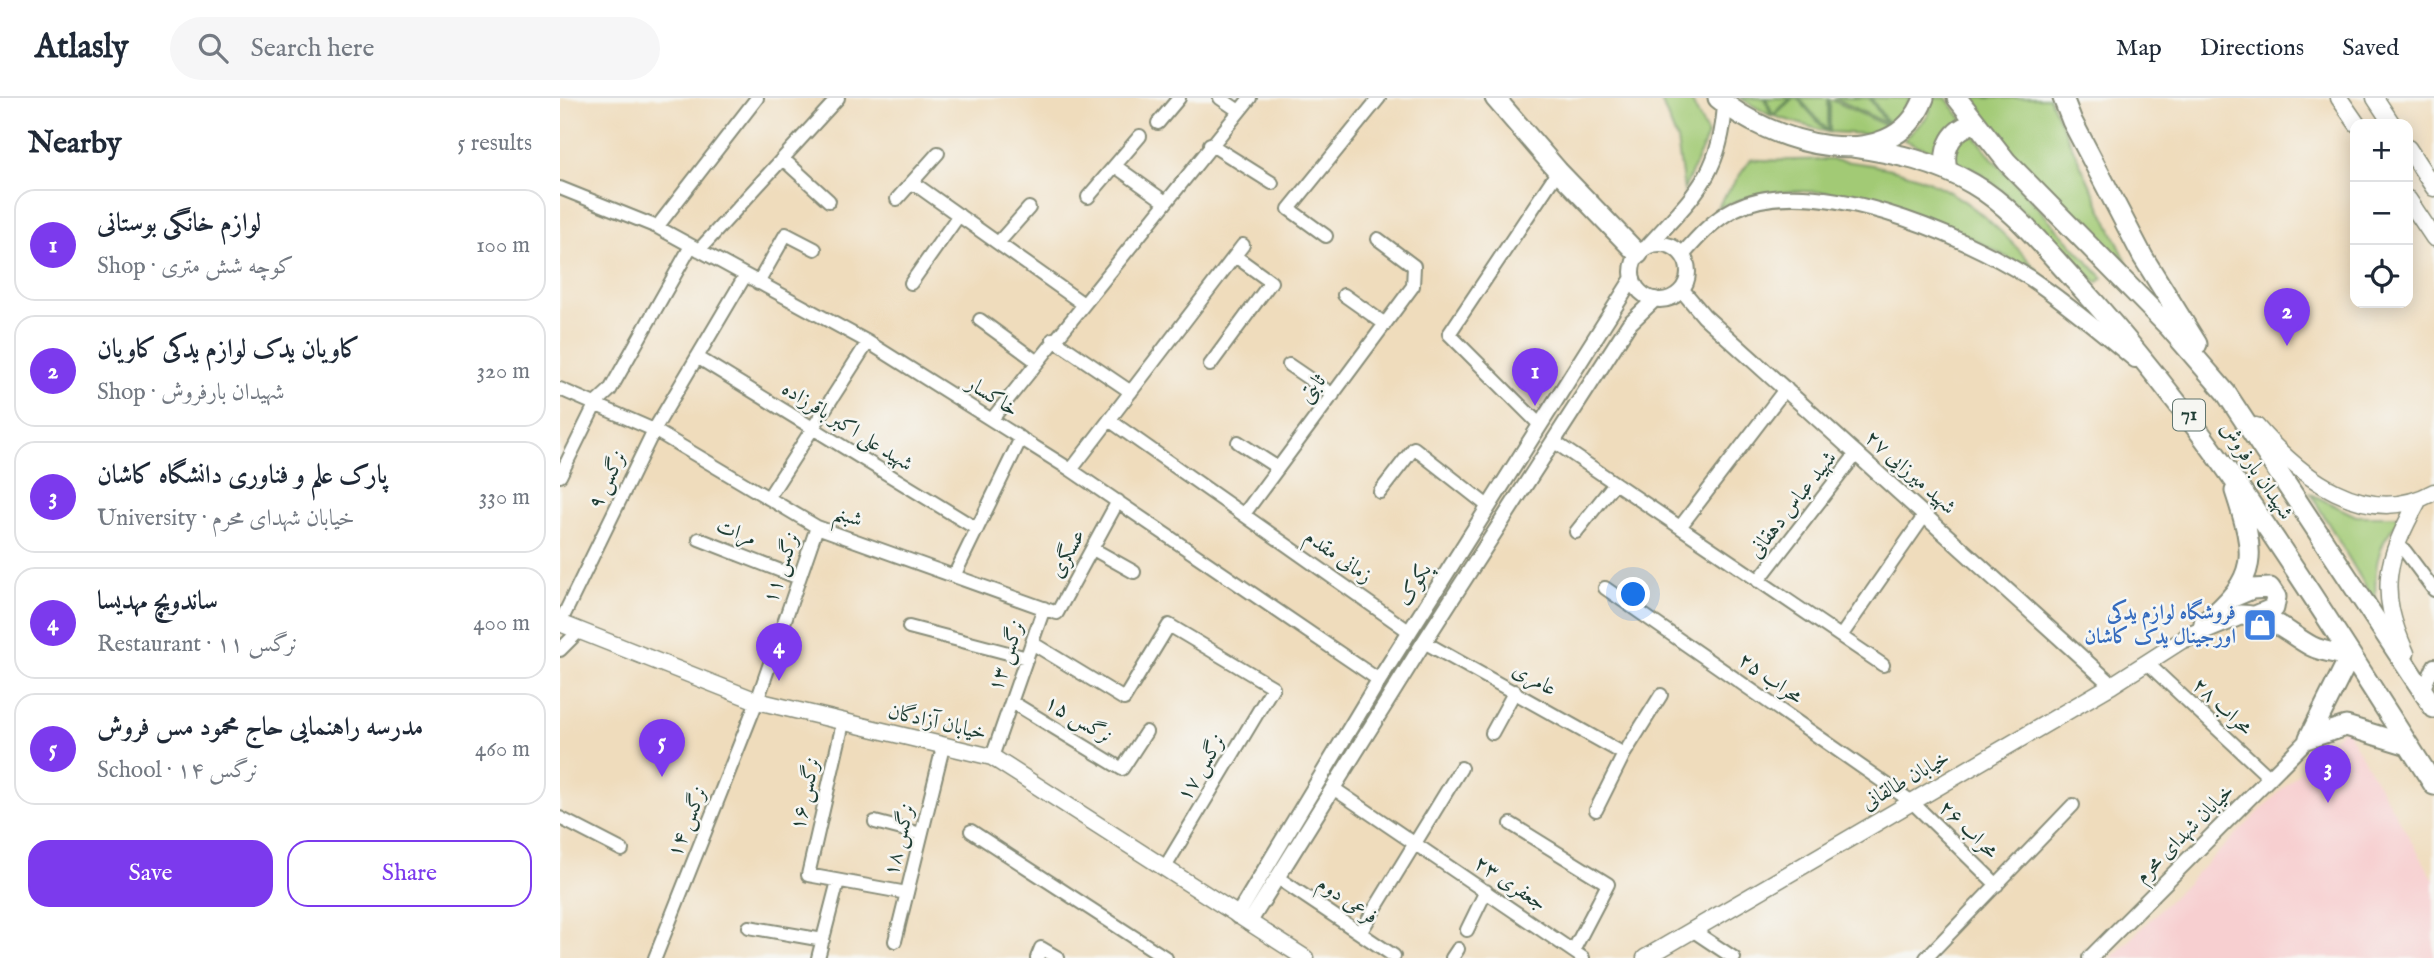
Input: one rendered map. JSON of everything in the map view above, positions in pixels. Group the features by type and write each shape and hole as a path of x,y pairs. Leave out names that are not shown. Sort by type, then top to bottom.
{"highway":[{"path":"1495,98 1558,170 1643,250"},
{"name":"71","path":"1722,101 1768,129 1794,139 1853,147 1883,141 1902,131 1924,98"},
{"name":"شهیدان بارفروش","path":"1956,98 2007,162 2169,327 2226,393 2434,708"},
{"path":"2063,98 2072,121 2143,257 2226,393"},
{"path":"1947,170 1945,153 1952,138 1962,128 1975,123"},
{"name":"شهیدان بارفروش","path":"1853,147 1893,153 1947,170 1976,185 2006,210 2081,288 2164,383 2227,466 2434,785"},
{"path":"2227,466 2251,549 2247,571 2233,597"},
{"path":"2187,636 2233,597 2252,589 2270,588 2276,597 2274,608 2255,616"},
{"path":"2187,636 2240,615 2278,622 2312,647 2325,663 2333,687"},
{"path":"2309,738 2350,656 2312,647"},
{"path":"2309,738 2346,726 2408,745"}],"main road":[{"path":"2339,98 2354,119"},
{"path":"2375,98 2389,119"},
{"path":"2413,156 2434,188"},
{"path":"2413,206 2434,238"},
{"path":"2226,393 2285,456 2332,491 2356,502 2370,504 2418,501 2434,492"},
{"path":"2418,501 2391,559 2387,598 2395,629 2423,691"},
{"name":"خیابان آزادگان","path":"560,623 757,701 992,757 1294,955"},
{"name":"خیابان طالقانی","path":"1644,958 2112,685 2187,636"}],"street":[{"path":"657,227 757,98"},
{"path":"560,474 596,403 610,390 695,248 783,159 838,98"},
{"path":"1158,123 1179,98"},
{"path":"1220,98 1238,111"},
{"path":"992,419 1053,339 1250,98"},
{"path":"1326,236 1289,209 1379,98"},
{"path":"1643,250 1660,244 1673,247 1683,254 1688,266 1688,278 1682,290 1672,298 1655,299 1638,290 1633,278 1633,265 1643,250 1710,173 1723,139 1722,101"},
{"path":"1088,197 1140,136"},
{"path":"1210,144 1272,183"},
{"path":"897,199 938,153"},
{"path":"783,159 829,201"},
{"path":"1115,166 1164,201"},
{"path":"1540,425 1449,334 1558,170"},
{"path":"912,182 1082,303"},
{"name":"خاکسار","path":"560,188 657,227 868,342 1118,501 1379,680"},
{"path":"1683,254 1704,230 1733,209 1757,201 1791,195 1827,198 1889,214 1948,235 2028,277 2164,383"},
{"path":"998,243 1029,208"},
{"path":"911,283 959,215"},
{"path":"758,283 786,234 815,249"},
{"name":"ثابتی","path":"1244,514 1413,286 1414,266 1378,239"},
{"path":"1070,470 1239,251 1271,282 1210,365"},
{"name":"نرگس ۹","path":"560,623 654,430 745,276"},
{"name":"پکوک","path":"1243,920 1379,680 1633,278"},
{"name":"شهید میرزایی ۲۷","path":"1682,290 1704,316 2112,685"},
{"path":"1344,295 1385,324"},
{"name":"پکوک","path":"1243,920 1278,877 1455,593 1629,324 1655,299"},
{"path":"980,320 1036,361"},
{"path":"1053,339 1130,392"},
{"path":"768,498 868,342"},
{"name":"شهید علی اکبر باقرزاده","path":"697,358 977,529"},
{"path":"1289,365 1333,395"},
{"path":"1680,527 1786,388"},
{"name":"شبنم","path":"560,389 654,430 817,527 955,574 1044,608"},
{"name":"زمانی مقدم","path":"1109,419 1410,632"},
{"path":"955,574 1021,438"},
{"path":"1553,441 1883,665"},
{"path":"1238,442 1278,468"},
{"path":"1380,492 1414,449 1489,507"},
{"name":"شهید عباس دهقانی","path":"1758,580 1857,453"},
{"path":"1576,532 1615,484"},
{"name":"عسگری","path":"1044,608 1057,613 1118,501"},
{"path":"1841,636 1925,515"},
{"name":"نرگس ۱۱","path":"757,701 817,527"},
{"name":"مرات","path":"699,539 799,578"},
{"path":"1093,549 1134,572"},
{"path":"2405,551 2434,590"},
{"path":"1440,585 1455,593"},
{"name":"محراب ۲۵","path":"1605,588 1912,802"},
{"name":"نرگس ۱۳","path":"992,757 1044,608"},
{"name":"نرگس ۱۷","path":"1032,643 1124,699 1169,625 1273,687 1164,869"},
{"path":"909,627 1027,658"},
{"path":"560,650 579,631"},
{"name":"عامری","path":"1424,642 1624,754"},
{"name":"محراب ۲۸","path":"2147,663 2270,778"},
{"path":"2423,691 2434,665"},
{"path":"1492,733 1515,691"},
{"path":"1596,810 1624,754 1661,695"},
{"name":"نرگس ۱۴","path":"655,958 757,701"},
{"name":"نرگس ۱۵","path":"1012,702 1122,769 1146,732"},
{"name":"نرگس ۱۶","path":"838,881 807,875 843,723"},
{"name":"خیابان شهدای محرم","path":"2090,958 2309,738"},
{"name":"نرگس ۱۸","path":"895,941 943,747"},
{"path":"1360,933 1461,768"},
{"name":"جعفری ۲۳","path":"1332,788 1578,954"},
{"name":"محراب ۲۶","path":"1912,802 1997,885"},
{"path":"1926,958 2073,805"},
{"path":"560,818 621,850"},
{"path":"875,822 921,834"},
{"path":"1511,824 1608,884 1578,954"},
{"path":"971,831 1166,958"},
{"name":"فرعی دوم","path":"1278,877 1394,956"},
{"path":"818,958 838,881 907,893"},
{"path":"1467,930 1486,891"},
{"path":"749,927 823,940"},
{"path":"1692,930 1734,958"},
{"path":"1037,958 1041,948 1058,958"}],"shaded area":[{"path":"2345,727 2434,880 2434,958 2111,958"}],"green space":[{"path":"1660,98 1690,98 1708,135 1684,190 1677,140"},
{"path":"1740,98 1765,98 1771,116"},
{"path":"1766,98 1791,98 1773,115"},
{"path":"1793,98 1797,98 1827,132 1774,116"},
{"path":"1799,98 1828,98 1828,131"},
{"path":"1834,98 1869,98 1886,123"},
{"path":"1871,98 1910,98 1900,116 1889,124"},
{"path":"1934,98 1946,98 1993,159 2103,278 2097,283 2000,189 1973,169 1904,140 1928,116"},
{"path":"1972,98 2049,98 2132,273 2017,160"},
{"path":"1830,99 1887,126 1866,134 1830,132"},
{"path":"1751,159 1832,160 1901,172 1928,181 1976,210 2022,253 2046,280 1970,238 1887,204 1844,195 1801,191 1758,196 1716,209"},
{"path":"2311,494 2356,516 2397,516 2398,522 2380,550 2375,582 2376,604"}],"place":[{"name":"کاویان یدک لوازم یدکی کاویان","path":"2287,346"},
{"name":"لوازم خانگی بوستانی","path":"1535,406"},
{"name":"فروشگاه لوازم یدکی اورجینال یدک کاشان","path":"2260,625"},
{"name":"ساندویچ مهدیسا","path":"779,681"},
{"name":"مدرسه راهنمایی حاج محمود مس فروش","path":"662,777"},
{"name":"پارک علم و فناوری دانشگاه کاشان","path":"2328,803"}]}
